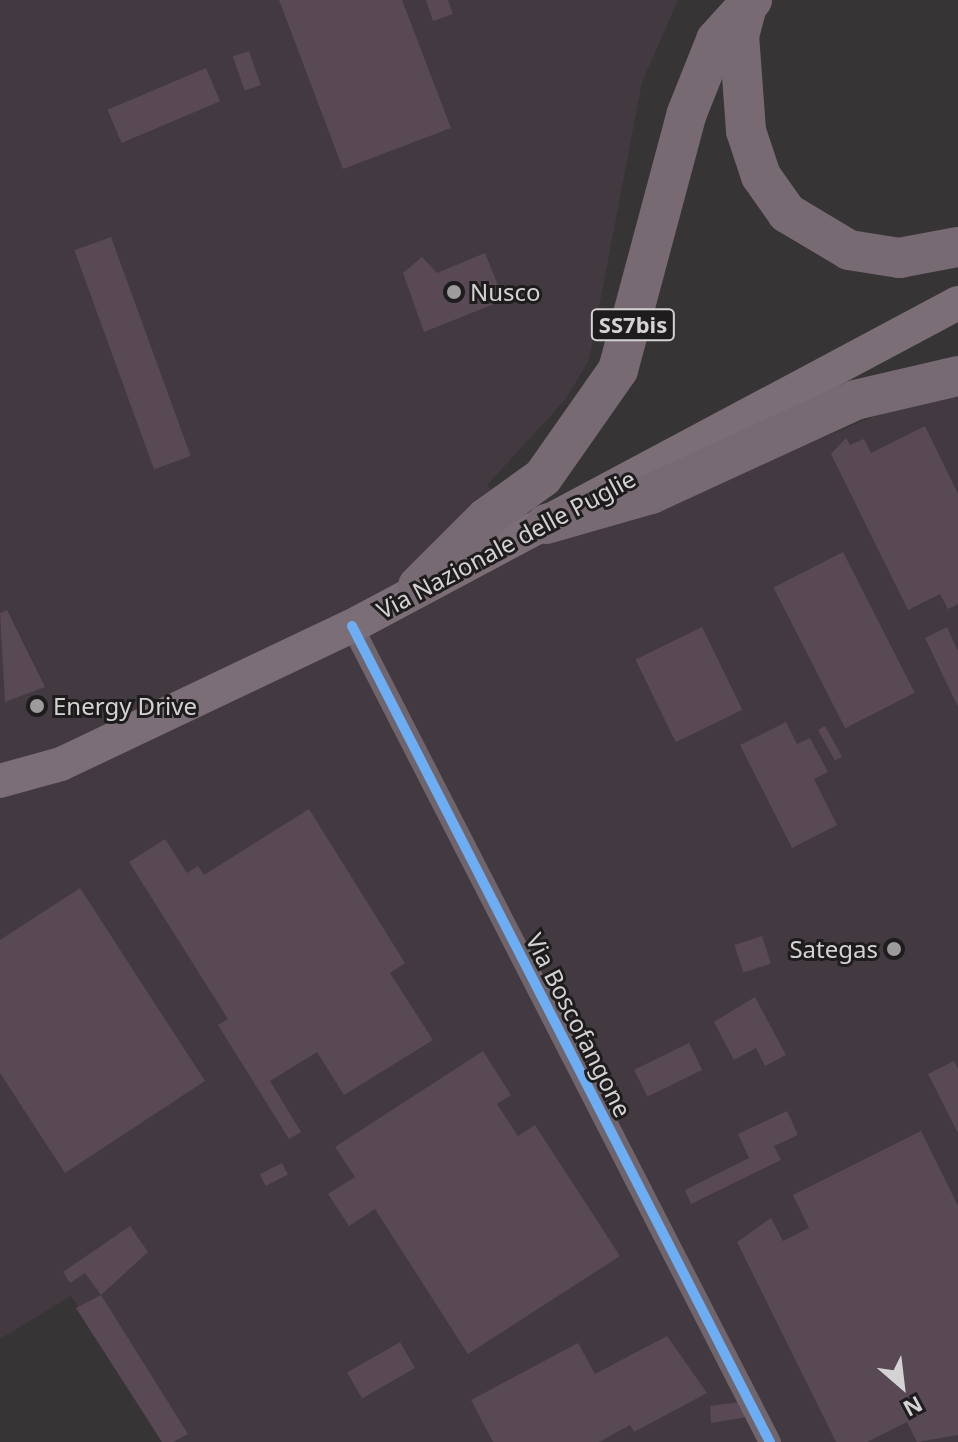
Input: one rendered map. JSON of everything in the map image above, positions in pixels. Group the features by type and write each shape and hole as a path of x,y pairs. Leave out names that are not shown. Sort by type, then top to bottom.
{"highway":[{"name":"SS7bis","path":"750,3 739,35 746,131 761,176 787,213 849,250 899,258 958,247"},
{"name":"SS7bis","path":"418,586 486,518 543,477 618,370 687,113 716,40 750,3"},
{"name":"SS7bis","path":"546,524 651,494 855,400 958,376"}],"main road":[{"name":"Via Nazionale delle Puglie","path":"0,781 61,764 352,626 418,586 546,524 958,303"}],"street":[{"name":"Via Boscofangone","path":"352,626 770,1442"}],"shaded area":[{"path":"0,0 678,0 642,82 589,360 565,400 487,485 548,543 658,506 916,399 958,396 958,1442 162,1442 71,1296 0,1339"}],"building":[{"path":"279,0 402,0 451,128 343,169"},
{"path":"426,0 448,0 453,14 433,21"},
{"path":"249,51 261,85 245,91 233,57"},
{"path":"206,68 220,101 122,143 108,110"},
{"path":"111,237 191,456 154,469 74,250"},
{"name":"Nusco","path":"485,253 504,300 424,332 403,273 422,257 437,273"},
{"path":"925,426 958,494 958,604 948,609 940,594 908,610 831,454 846,438 850,445 864,439 871,453"},
{"path":"843,552 915,693 845,728 774,587"},
{"path":"7,610 45,687 5,702 0,613"},
{"path":"702,627 742,710 676,742 635,659"},
{"path":"947,627 958,651 958,707 925,638"},
{"path":"786,722 797,744 810,738 828,772 814,779 837,825 792,848 740,745"},
{"path":"825,726 842,757 835,760 818,730"},
{"path":"309,809 405,963 390,973 433,1040 344,1095 317,1052 270,1081 301,1132 289,1139 218,1025 228,1019 129,862 165,839 187,873 198,866 204,875"},
{"path":"80,888 205,1081 65,1173 0,1073 0,940"},
{"path":"762,936 771,964 743,973 734,945"},
{"path":"755,997 786,1055 765,1066 756,1048 734,1060 714,1022"},
{"path":"689,1043 702,1070 647,1097 634,1070"},
{"path":"483,1051 511,1095 497,1104 518,1136 535,1125 620,1256 468,1354 375,1209 349,1226 328,1194 355,1177 335,1147"},
{"path":"954,1061 958,1069 958,1133 928,1074"},
{"path":"787,1111 798,1135 774,1146 781,1160 691,1204 685,1190 749,1158 738,1134"},
{"path":"921,1131 958,1206 958,1435 917,1442 907,1422 867,1442 836,1442 737,1242 771,1218 783,1241 809,1228 793,1195"},
{"path":"282,1163 288,1175 266,1186 260,1174"},
{"path":"130,1226 148,1252 101,1295 85,1273 70,1283 63,1272"},
{"path":"101,1295 188,1434 173,1442 162,1442 76,1308"},
{"path":"667,1336 707,1393 634,1432 630,1425 599,1442 493,1442 471,1400 578,1343 595,1374"},
{"path":"400,1342 415,1368 362,1398 347,1372"},
{"path":"740,1402 748,1417 711,1423 710,1406"}],"cycle path":[{"path":"352,626 770,1442"}],"place":[{"name":"Nusco","path":"454,292"},
{"name":"Energy Drive","path":"37,706"},
{"name":"Sategas","path":"894,949"}]}
